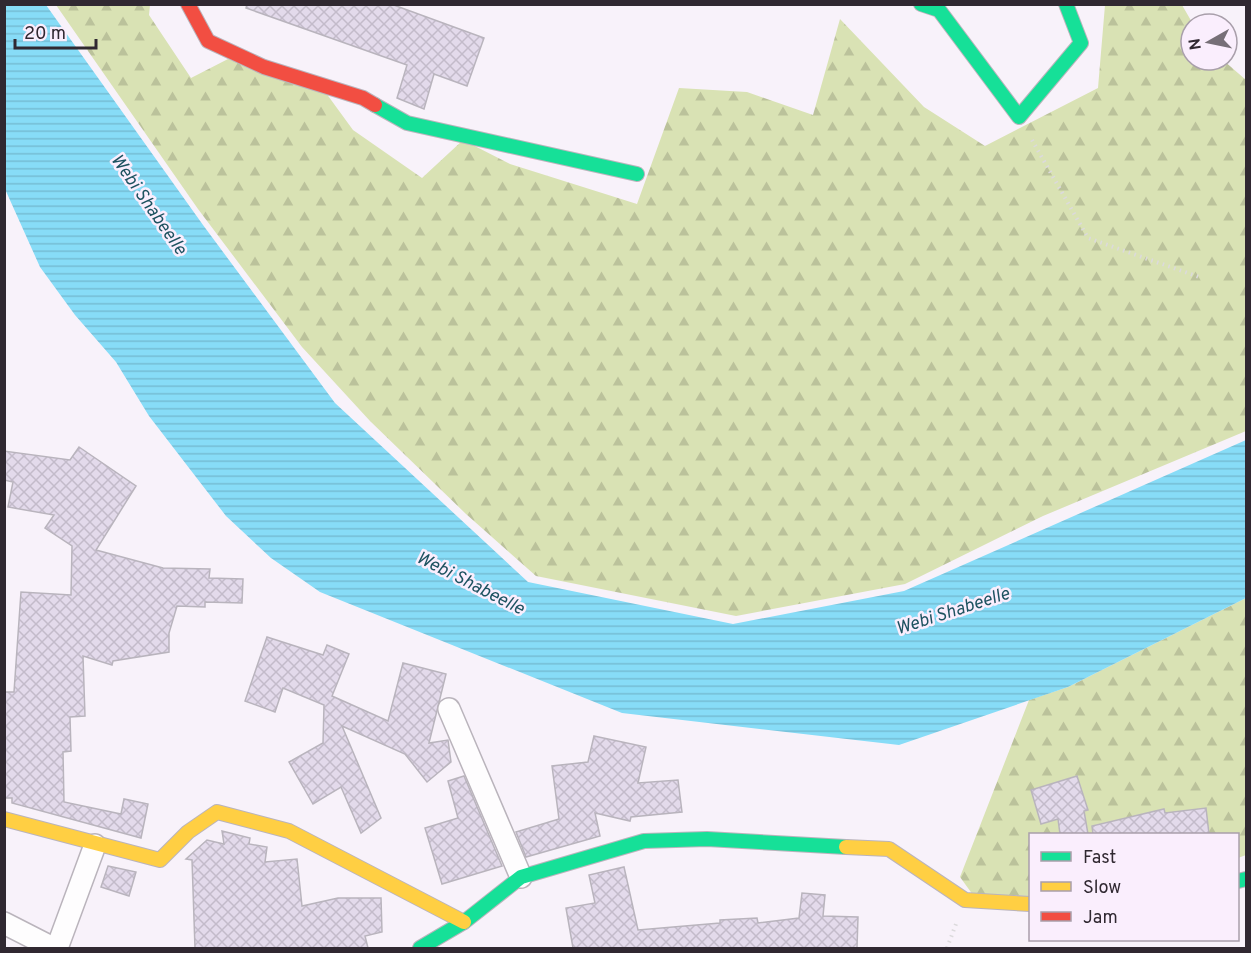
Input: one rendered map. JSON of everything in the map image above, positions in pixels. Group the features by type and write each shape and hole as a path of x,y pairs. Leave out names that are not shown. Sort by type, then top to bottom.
{"street":[{"path":"188,4 208,41 264,67 363,98 407,123 637,174"},
{"path":"921,4 939,10 1018,117 1039,97 1082,43 1066,4"},
{"path":"449,709 520,877"},
{"path":"4,819 95,845 160,860 188,832 217,812 289,831 464,922"},
{"path":"420,948 464,922 520,877 644,841 706,839 889,849 965,900 1029,904"},
{"path":"4,923 55,948 95,845"}],"path":[{"path":"1018,117 1088,238 1199,277"}],"green space":[{"path":"56,5 150,5 149,15 191,78 228,59 326,93 353,130 422,178 463,140 510,164 637,204 679,88 747,92 813,115 840,19 924,107 985,146 1098,88 1105,5 1182,5 1186,12 1179,12 1179,72 1237,72 1246,80 1246,431 1043,516 905,584 736,616 536,576 466,514 370,421 302,347 198,209"},
{"path":"1246,598 1246,855 1239,858 1239,833 1029,833 1029,896 973,895 960,877 1029,700 1068,687"}],"water":[{"name":"Webi Shabeelle","path":"5,4 46,5 203,225 335,403 528,582 733,624 904,591 1246,440 1246,598 1068,687 899,745 622,713 320,592 271,558 226,516 149,416 116,362 75,315 40,267 5,189"}],"building":[{"path":"247,4 391,4 484,38 467,86 434,74 424,109 397,98 407,65 246,8"},
{"path":"79,447 136,486 96,550 163,568 210,569 209,578 243,579 242,603 205,602 205,607 177,606 169,633 169,652 113,661 112,665 83,656 85,716 70,717 71,751 63,752 64,802 121,814 124,799 148,804 141,838 12,803 12,798 4,798 4,692 14,692 21,592 71,595 72,546 45,528 54,515 8,507 13,482 4,480 4,451 70,460"},
{"path":"267,637 323,655 327,645 349,654 332,696 388,721 403,663 446,674 429,743 448,740 451,762 427,782 405,754 342,726 381,818 361,833 341,787 313,804 289,762 323,743 324,705 283,688 275,712 245,701"},
{"path":"594,736 646,747 638,783 678,780 682,812 631,817 630,821 595,813 600,836 526,857 516,832 559,819 552,766 588,762"},
{"path":"464,776 502,866 442,884 425,828 458,818 448,781"},
{"path":"1077,776 1088,810 1084,811 1088,833 1060,833 1058,819 1041,824 1031,790"},
{"path":"1206,808 1209,833 1093,833 1092,826 1164,809 1165,813"},
{"path":"222,831 250,838 249,844 267,847 265,862 297,859 302,906 338,898 381,898 382,932 365,936 368,948 195,948 192,860 186,859 207,840 224,844"},
{"path":"108,866 136,872 129,896 101,887"},
{"path":"624,867 638,930 720,923 720,920 757,918 758,923 799,918 802,893 825,895 823,916 858,917 857,948 573,948 566,908 595,903 589,875"}],"traffic: fast":[{"path":"921,4 939,10 1019,117 1081,43 1066,4"},
{"path":"375,105 407,123 637,174"},
{"path":"420,948 464,922 521,877 644,841 707,839 846,847"},
{"path":"1239,881 1246,879"}],"traffic: slow":[{"path":"4,819 160,860 188,832 217,812 289,831 464,922"},
{"path":"846,847 889,849 965,900 1029,904"}],"traffic: jam":[{"path":"188,4 208,41 264,67 363,98 375,105"}]}
